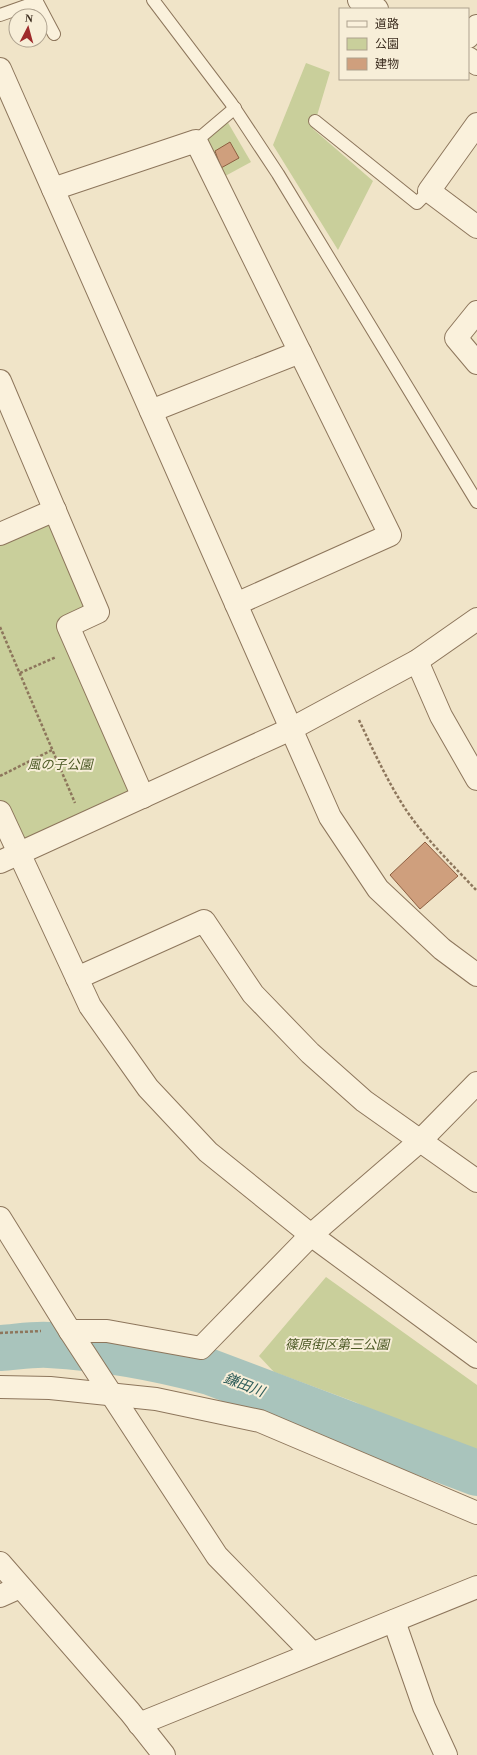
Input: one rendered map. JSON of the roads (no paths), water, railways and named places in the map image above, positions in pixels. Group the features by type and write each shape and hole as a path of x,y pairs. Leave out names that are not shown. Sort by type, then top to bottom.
{"street":[{"path":"359,0 375,8"},
{"path":"469,36 477,26"},
{"path":"0,69 330,817 378,888 442,949 477,975"},
{"path":"477,124 429,191 477,227"},
{"path":"53,189 196,141 390,535 236,604"},
{"path":"477,312 456,338 477,363"},
{"path":"151,412 300,352"},
{"path":"0,381 98,612 68,626 143,797"},
{"path":"0,534 55,510"},
{"path":"9,858 291,729 417,661 477,619"},
{"path":"417,661 441,716 477,779"},
{"path":"0,812 9,858 77,978 90,1006 148,1088 208,1152 311,1235 477,1357"},
{"path":"77,978 204,921 253,994 310,1053 364,1101 477,1181"},
{"path":"70,1331 107,1331 201,1348 311,1235 421,1140 477,1083"},
{"path":"0,1218 70,1331 217,1556 312,1653"},
{"path":"0,1387 50,1388 111,1393 156,1399 260,1421 477,1513"},
{"path":"0,1563 164,1755"},
{"path":"0,1596 20,1587"},
{"path":"139,1724 477,1587"},
{"path":"394,1620 424,1707 446,1755"}],"lane":[{"path":"153,0 235,108 293,200 477,502"},
{"path":"0,15 37,1 54,34"},
{"path":"196,141 235,108"},
{"path":"315,121 417,203 429,191"}],"waterway":[{"name":"鎌田川","path":"0,1348 31,1345 69,1346 150,1358 210,1372 477,1473"}],"park label":[{"name":"風の子公園","path":"60,764"},
{"name":"篠原街区第三公園","path":"337,1344"}]}
